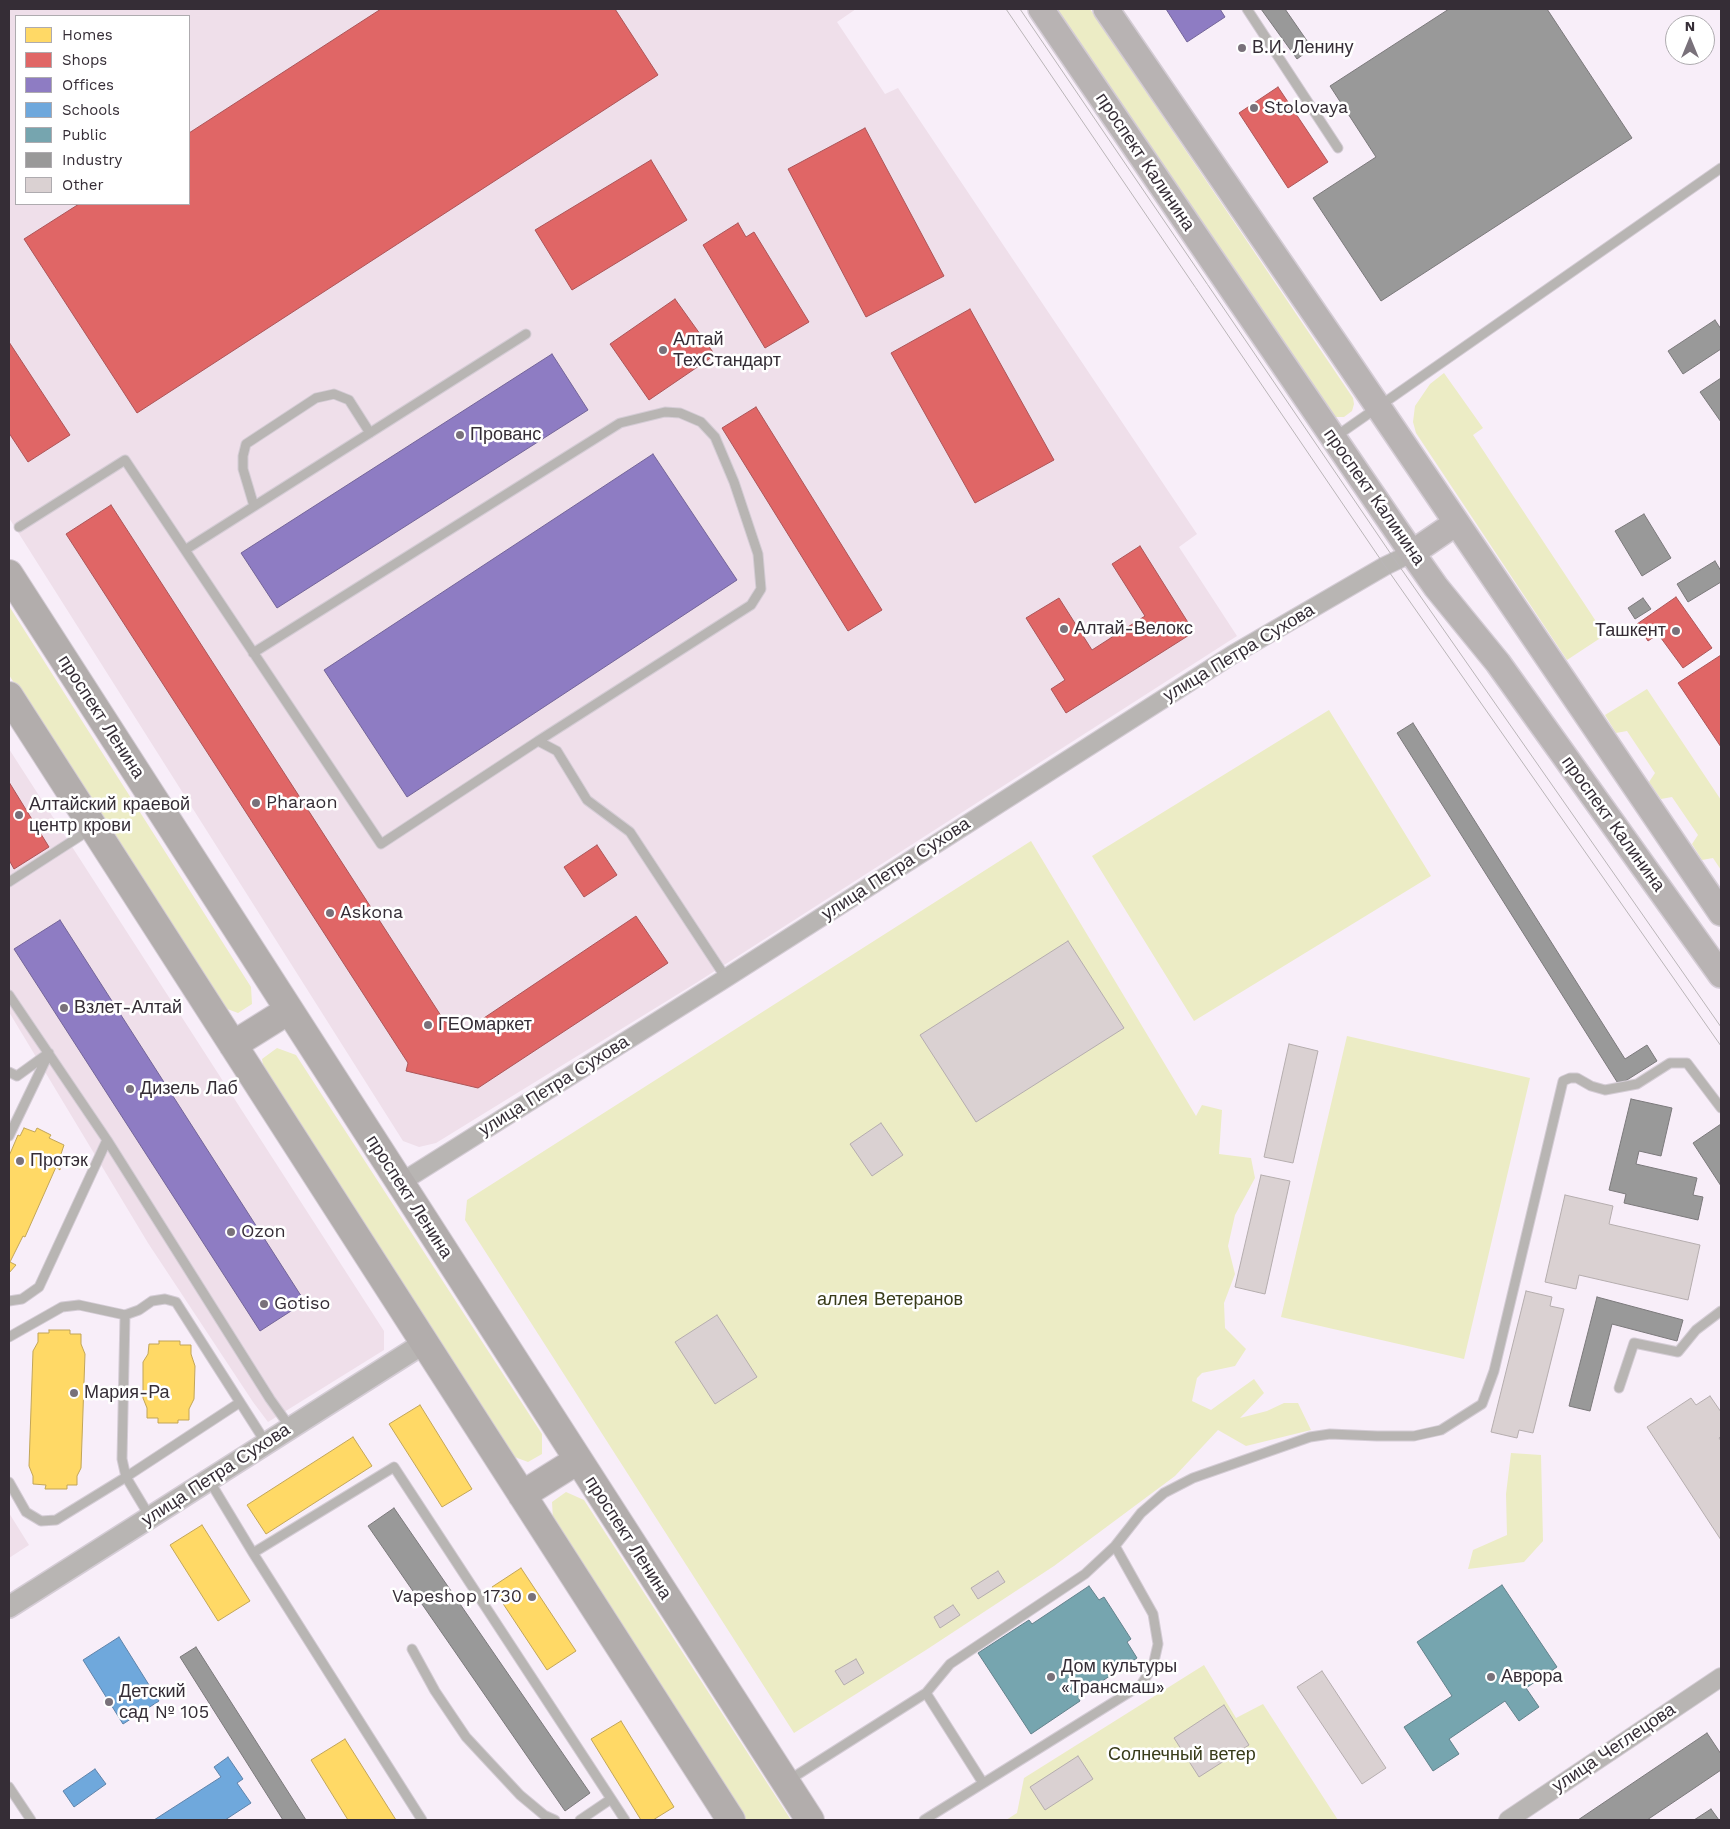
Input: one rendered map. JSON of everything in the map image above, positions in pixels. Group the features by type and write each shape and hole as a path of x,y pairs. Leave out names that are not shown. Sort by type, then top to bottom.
{"main road":[{"name":"проспект Калинина","path":"1041,9 1333,438 1404,556 1436,587 1498,663 1721,974"},
{"path":"1106,9 1721,913"},
{"path":"1404,556 1456,523"},
{"name":"проспект Ленина","path":"9,574 810,1820"},
{"path":"9,696 731,1820"},
{"path":"233,1045 289,1010"},
{"path":"522,1495 578,1460"}],"street":[{"name":"улица Петра Сухова","path":"400,1183 726,978 1232,655 1404,556"},
{"name":"улица Петра Сухова","path":"9,1607 424,1342"},
{"name":"улица Чеглецова","path":"1508,1820 1721,1677"}],"lane":[{"path":"1247,9 1338,148"},
{"path":"1333,438 1721,168"},
{"path":"185,550 526,334"},
{"path":"254,506 243,469 243,456 246,444 316,398 334,394 349,400 370,433"},
{"path":"19,527 125,460 253,653 381,844 751,605 761,589 758,554 734,482 715,437 702,422 680,413 665,412 620,423 253,653"},
{"path":"538,741 557,751 587,800 630,832 726,978"},
{"path":"9,882 93,828"},
{"path":"9,995 107,1140 290,1428"},
{"path":"9,1072 17,1076 49,1053"},
{"path":"9,1136 49,1053"},
{"path":"786,1782 816,1761 926,1693 950,1664 1085,1574 1115,1546 1141,1513 1164,1493 1192,1478 1310,1437 1330,1434 1414,1436 1441,1430 1482,1404 1494,1371 1564,1081 1570,1078 1577,1078 1591,1086 1605,1090 1637,1084 1670,1063 1687,1062 1721,1108"},
{"path":"9,1301 22,1299 39,1287 107,1140"},
{"path":"9,1337 62,1307 79,1305 125,1315 139,1310 152,1300 165,1299 176,1302 266,1443"},
{"path":"1618,1388 1634,1343 1678,1352 1696,1330 1721,1311"},
{"path":"125,1315 122,1459 126,1477 150,1517"},
{"path":"9,1482 26,1512 41,1521 56,1520 239,1403"},
{"path":"253,1553 394,1467 624,1820"},
{"path":"209,1480 422,1820"},
{"path":"924,1820 1141,1685 1153,1666 1158,1644 1153,1614 1115,1546"},
{"path":"412,1649 435,1691 466,1737 520,1795 544,1815 555,1820"},
{"path":"926,1693 983,1783"},
{"path":"9,1787 31,1820"},
{"path":"580,1820 611,1800"}],"shaded area":[{"path":"9,9 856,9 837,22 885,94 898,88 1197,534 1179,547 1237,636 696,983 436,1143 419,1147 403,1141 9,518"},
{"path":"9,749 384,1331 384,1350 268,1422 148,1243 9,1012"},
{"path":"9,1513 29,1545 9,1558"}],"green space":[{"path":"1054,9 1090,9 1353,398 1352,411 1344,417 1333,417"},
{"path":"1444,373 1483,428 1473,435 1605,635 1567,660 1416,433 1413,422 1415,406 1430,384"},
{"path":"9,606 251,987 252,1004 238,1013 222,1007 9,675"},
{"path":"1647,689 1721,800 1721,870 1713,858 1702,860 1692,844 1698,835 1672,797 1661,799 1649,782 1655,773 1627,731 1616,733 1605,715"},
{"path":"1329,710 1431,876 1194,1021 1092,856"},
{"name":"аллея Ветеранов","path":"1031,841 1196,1116 1202,1105 1222,1110 1219,1154 1251,1158 1255,1178 1235,1215 1228,1246 1235,1274 1224,1303 1225,1328 1246,1349 1235,1366 1202,1373 1197,1378 1192,1401 1211,1410 1254,1379 1264,1393 1240,1418 1267,1411 1284,1403 1298,1403 1311,1430 1246,1446 1218,1430 1175,1476 1054,1566 926,1650 794,1733 465,1220 467,1200"},
{"path":"1347,1036 1530,1078 1464,1359 1281,1317"},
{"path":"277,1048 296,1055 542,1434 542,1454 528,1462 512,1456 265,1077 262,1059"},
{"path":"1511,1453 1541,1455 1543,1541 1524,1562 1468,1569 1473,1550 1507,1535 1506,1494"},
{"path":"566,1492 584,1500 791,1820 746,1820 553,1520 552,1502"},
{"name":"Солнечный ветер","path":"1204,1665 1236,1718 1263,1704 1338,1820 1006,1820 1017,1813 1024,1778"}],"building: Homes":[{"path":"24,1128 35,1132 37,1128 51,1135 49,1138 64,1145 61,1154 60,1170 56,1167 25,1237 23,1236 10,1262 16,1265 9,1273 9,1156 18,1135 20,1136"},
{"path":"49,1330 70,1330 70,1334 81,1334 81,1344 85,1354 81,1468 77,1476 77,1485 67,1485 67,1489 45,1489 46,1485 33,1484 33,1476 29,1466 33,1351 38,1342 38,1333 49,1333"},
{"path":"159,1341 180,1341 180,1345 191,1345 191,1354 195,1366 194,1399 189,1409 189,1420 178,1420 178,1423 158,1423 158,1418 147,1418 147,1408 143,1398 143,1362 148,1354 149,1344 159,1344"},
{"path":"420,1405 472,1489 442,1507 389,1424"},
{"path":"353,1437 372,1466 266,1534 247,1505"},
{"path":"202,1525 250,1601 218,1621 170,1545"},
{"path":"521,1568 576,1651 547,1670 492,1587"},
{"path":"621,1721 674,1807 653,1820 641,1820 591,1739"},
{"path":"345,1739 396,1820 348,1820 311,1760"}],"building: Shops":[{"path":"381,9 615,9 658,75 137,413 24,239 77,205 190,205 190,132"},
{"path":"1278,87 1328,162 1288,188 1239,113"},
{"path":"865,128 944,276 866,317 788,169"},
{"path":"651,160 687,220 572,290 535,230"},
{"path":"738,223 746,237 754,232 809,322 765,348 703,245"},
{"path":"675,299 715,355 649,400 610,344"},
{"path":"970,309 1054,460 975,503 891,353"},
{"path":"9,342 70,435 28,462 9,433"},
{"path":"756,407 882,610 848,631 722,428"},
{"path":"111,505 445,1022 469,1028 636,916 668,963 478,1088 406,1071 408,1063 66,534"},
{"path":"1140,546 1194,632 1066,713 1051,689 1065,680 1026,618 1059,598 1092,650 1145,616 1112,564"},
{"path":"1676,597 1712,648 1683,668 1658,634 1648,641 1637,624"},
{"path":"1721,655 1721,747 1678,683"},
{"name":"Алтайский краевой центр крови","path":"9,782 49,847 14,869 9,860"},
{"path":"597,845 617,875 584,897 564,867"}],"building: Offices":[{"path":"1166,9 1220,9 1225,17 1187,42"},
{"path":"552,354 588,410 277,608 241,553"},
{"path":"653,454 737,580 407,797 324,670"},
{"path":"60,920 305,1302 260,1331 14,949"}],"building: Schools":[{"path":"119,1637 159,1701 123,1724 83,1660"},
{"path":"228,1757 243,1779 237,1783 251,1803 225,1820 154,1820 221,1777 214,1767"},
{"path":"95,1769 106,1784 74,1807 63,1791"}],"building: Public":[{"name":"Аврора","path":"1502,1585 1557,1667 1526,1688 1539,1707 1519,1721 1505,1701 1449,1739 1459,1754 1433,1771 1404,1727 1452,1696 1417,1642"},
{"name":"Дом культуры «Трансмаш»","path":"1089,1586 1099,1600 1104,1597 1131,1639 1127,1642 1137,1658 1078,1697 1080,1701 1031,1734 978,1653 1029,1620 1032,1624"}],"building: Industry":[{"path":"1261,9 1285,9 1312,48 1297,59"},
{"path":"1449,9 1547,9 1632,138 1381,301 1313,198 1376,157 1330,86"},
{"path":"1715,320 1721,329 1721,349 1683,374 1668,351"},
{"path":"1721,378 1721,422 1700,392"},
{"path":"1644,514 1671,558 1642,576 1615,531"},
{"path":"1715,561 1721,571 1721,582 1688,602 1677,584"},
{"path":"1643,598 1651,609 1635,619 1628,608"},
{"path":"1413,723 1625,1059 1647,1045 1657,1061 1619,1085 1397,733"},
{"path":"1631,1099 1672,1108 1661,1156 1639,1151 1636,1164 1697,1178 1693,1195 1703,1197 1698,1220 1624,1203 1626,1194 1609,1190"},
{"path":"1721,1124 1721,1186 1693,1143"},
{"path":"1597,1297 1683,1320 1677,1341 1612,1324 1590,1411 1569,1406"},
{"path":"394,1508 590,1793 565,1811 368,1526"},
{"path":"196,1647 306,1820 283,1820 180,1657"},
{"path":"1707,1733 1721,1754 1721,1770 1696,1787 1647,1820 1578,1820"},
{"path":"1711,1809 1719,1820 1694,1820"}],"building: Other":[{"path":"1068,941 1124,1028 976,1122 920,1035"},
{"path":"1289,1044 1318,1051 1293,1163 1264,1157"},
{"path":"881,1123 903,1155 872,1176 850,1144"},
{"path":"1261,1175 1290,1181 1265,1294 1235,1287"},
{"path":"1565,1195 1613,1206 1609,1224 1700,1245 1688,1300 1579,1275 1576,1289 1545,1282"},
{"path":"1526,1291 1552,1297 1550,1306 1564,1309 1533,1433 1519,1430 1517,1438 1491,1432"},
{"path":"717,1315 757,1377 715,1404 675,1342"},
{"path":"1710,1396 1721,1412 1721,1436 1719,1438 1721,1441 1721,1540 1647,1427 1691,1398 1696,1405"},
{"path":"998,1571 1005,1582 978,1599 971,1588"},
{"path":"953,1605 960,1615 940,1628 934,1617"},
{"path":"856,1659 864,1673 844,1685 835,1671"},
{"path":"1322,1671 1386,1768 1362,1784 1297,1687"},
{"path":"1224,1705 1249,1745 1199,1777 1174,1738"},
{"path":"1078,1756 1093,1779 1045,1810 1030,1787"}],"tram line":[{"path":"1006,9 1385,566 1721,1046"},
{"path":"1020,9 1395,560 1721,1027"}],"place":[{"name":"В.И. Ленину","path":"1242,48"},
{"name":"Stolovaya","path":"1254,108"},
{"name":"Алтай ТехСтандарт","path":"663,350"},
{"name":"Прованс","path":"460,435"},
{"name":"Алтай-Велокс","path":"1064,629"},
{"name":"Ташкент","path":"1676,631"},
{"name":"Pharaon","path":"256,803"},
{"name":"Алтайский краевой центр крови","path":"19,815"},
{"name":"Askona","path":"330,913"},
{"name":"Взлет-Алтай","path":"64,1008"},
{"name":"ГЕОмаркет","path":"428,1025"},
{"name":"Дизель Лаб","path":"130,1089"},
{"name":"Протэк","path":"20,1161"},
{"name":"Ozon","path":"231,1232"},
{"name":"Gotiso","path":"264,1304"},
{"name":"Мария-Ра","path":"74,1393"},
{"name":"Vapeshop 1730","path":"532,1597"},
{"name":"Дом культуры «Трансмаш»","path":"1051,1677"},
{"name":"Аврора","path":"1491,1677"},
{"name":"Детский сад № 105","path":"109,1702"}]}
